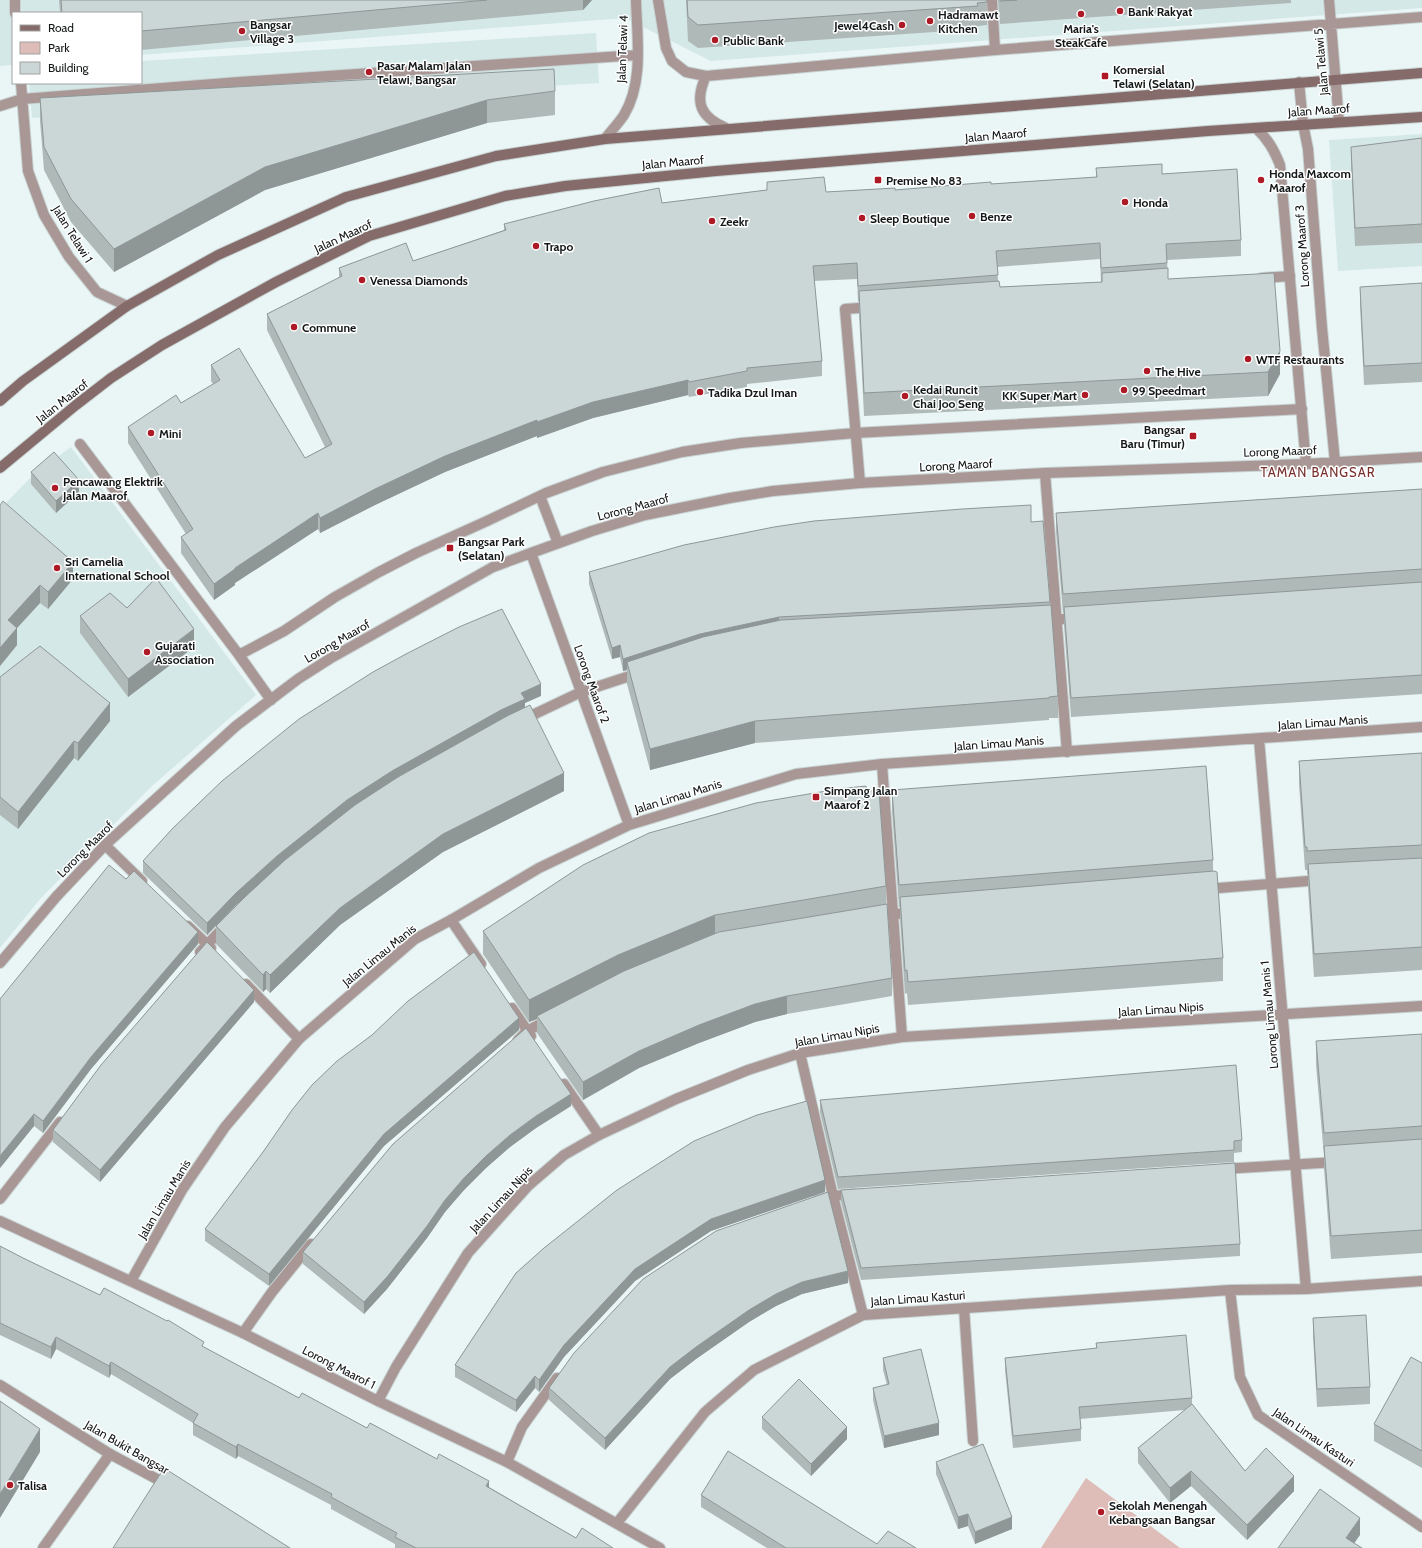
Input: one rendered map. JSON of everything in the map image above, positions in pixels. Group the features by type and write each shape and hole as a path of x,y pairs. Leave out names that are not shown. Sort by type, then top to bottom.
{"main road":[{"path":"0,401 23,381 127,306 218,255 346,197 496,156 604,139 726,128 1422,73"},
{"name":"Jalan Maarof","path":"0,468 111,378 162,345 276,282 369,236 504,196 565,186 638,178 1303,124 1422,117"}],"street":[{"path":"14,0 16,12"},
{"name":"Jalan Telawi 4","path":"604,139 616,126 624,114 632,96 636,78 637,55 636,0"},
{"path":"658,0 666,48 672,61 686,72 706,76 996,50 1422,17"},
{"path":"992,0 996,50"},
{"name":"Jalan Telawi 5","path":"1329,0 1339,122"},
{"path":"0,106 22,99 239,82 637,55"},
{"path":"706,76 700,88 700,101 705,114 714,123 726,128"},
{"name":"Lorong Maarof 3","path":"1299,82 1303,124 1308,149 1329,407 1335,462"},
{"name":"Jalan Telawi 1","path":"21,84 28,171 44,215 69,257 97,292 127,306"},
{"name":"Lorong Maarof 3","path":"1256,128 1267,138 1280,165 1306,464"},
{"path":"1254,279 1290,276"},
{"path":"860,483 845,309 884,306"},
{"path":"239,655 284,631 335,597 416,552 540,496 603,472 682,452 740,443 855,433 1302,409"},
{"path":"80,444 239,655 271,700"},
{"name":"Lorong Maarof","path":"0,963 56,897 105,845 236,726 298,679 331,658 493,567 558,543 645,515 722,499 772,491 860,483 1044,472 1306,464 1422,457"},
{"path":"1044,472 1066,752"},
{"path":"540,496 558,543"},
{"name":"Lorong Maarof 2","path":"531,553 629,825"},
{"path":"1033,621 1088,618"},
{"path":"511,725 581,692 649,670"},
{"name":"Jalan Limau Manis","path":"131,1281 182,1190 225,1127 299,1039 416,939 539,868 629,825 796,774 882,764 1422,727"},
{"name":"Lorong Limau Manis 1","path":"1259,739 1306,1289"},
{"path":"882,764 902,1037"},
{"path":"105,845 150,889"},
{"path":"1192,890 1328,880"},
{"path":"863,919 925,911"},
{"path":"179,916 218,955"},
{"path":"451,920 485,970"},
{"path":"192,962 229,921"},
{"path":"240,978 299,1039"},
{"path":"506,1000 536,1044"},
{"name":"Jalan Limau Nipis","path":"378,1402 396,1366 468,1253 528,1186 564,1155 599,1135 676,1099 748,1070 800,1053 902,1037 1422,1006"},
{"path":"510,1046 528,1031 554,1017"},
{"path":"800,1053 833,1196 863,1315"},
{"path":"559,1077 599,1135"},
{"path":"0,1199 64,1117"},
{"path":"1215,1170 1350,1161"},
{"path":"810,1204 833,1196 865,1194"},
{"name":"Lorong Maarof 1","path":"0,1221 243,1333 378,1402 507,1462 660,1548"},
{"path":"243,1333 272,1292 317,1237"},
{"name":"Jalan Limau Kasturi","path":"617,1523 705,1412 754,1370 863,1315 1230,1290 1306,1289 1422,1281"},
{"name":"Jalan Limau Kasturi","path":"1230,1290 1240,1377 1258,1415 1422,1527"},
{"path":"964,1308 973,1441"},
{"path":"507,1462 522,1427 565,1367"},
{"name":"Jalan Bukit Bangsar","path":"0,1385 110,1454 174,1488"},
{"path":"43,1548 110,1454"}],"shaded area":[{"path":"0,0 1422,0 1422,8 711,61 625,18 142,55 142,12 12,12 12,65 0,66"},
{"name":"Pasar Malam Jalan Telawi, Bangsar","path":"596,33 599,83 32,118 29,84 142,84 142,61"},
{"path":"1422,134 1422,266 1338,271 1329,140"},
{"path":"71,447 256,695 151,787 41,898 0,948 0,509 34,474"}],"green space":[{"name":"Sekolah Menengah Kebangsaan Bangsar","path":"1086,1478 1180,1548 1041,1548"}],"building":[{"path":"61,0 487,0 142,31 142,12 62,12"},
{"path":"687,0 987,0 987,2 977,3 978,6 698,25 688,17"},
{"path":"554,69 555,91 487,100 265,167 114,249 71,199 44,147 40,98"},
{"path":"1422,138 1422,224 1355,228 1351,147"},
{"path":"1162,164 1162,174 1237,169 1241,240 1166,244 1167,263 1101,268 1100,243 996,251 998,275 858,286 857,263 813,266 822,361 747,368 747,371 689,382 688,380 593,402 537,422 537,420 445,456 375,489 320,518 318,513 235,568 214,584 181,537 193,529 128,427 176,395 181,403 220,380 211,365 239,348 305,458 332,444 267,314 342,276 339,268 406,243 413,261 506,230 504,224 594,201 659,188 662,203 767,190 767,182 824,177 826,192 895,188 895,190 991,182 991,184 1097,177 1096,168"},
{"path":"1168,268 1168,279 1274,273 1280,351 1268,372 864,393 859,291 999,281 1000,287 1102,282 1102,273"},
{"path":"1422,283 1422,363 1364,366 1360,287"},
{"path":"54,452 79,480 56,501 31,472"},
{"path":"1422,489 1422,569 1063,594 1056,513"},
{"path":"3,501 73,562 48,592 40,585 8,620 17,628 0,648 0,505"},
{"path":"1031,505 1031,522 1043,521 1050,602 779,617 700,634 623,659 620,645 612,648 589,572 684,545 774,527 814,521"},
{"path":"156,578 194,629 128,679 80,616 110,593 127,608"},
{"path":"1422,582 1422,675 1071,698 1064,607"},
{"path":"1051,605 1058,696 1049,698 755,721 650,749 627,662 703,637 781,620"},
{"path":"502,609 541,684 521,693 525,699 501,710 392,771 347,800 277,856 236,893 207,923 143,861 172,829 222,781 299,719 373,672 406,654 459,627"},
{"path":"40,646 110,703 78,743 74,741 18,812 0,797 0,677"},
{"path":"530,705 564,773 443,834 340,908 270,975 266,971 263,975 216,926 285,860 355,805 398,777 507,716"},
{"path":"1422,753 1422,845 1307,851 1307,847 1305,847 1299,761"},
{"path":"1206,766 1213,860 899,885 892,790"},
{"path":"866,786 867,791 879,791 886,886 715,915 618,955 529,1000 483,931 583,865 649,833 756,803 838,789"},
{"path":"1422,858 1422,947 1314,954 1308,864"},
{"path":"109,865 126,879 134,871 198,932 91,1057 43,1121 34,1114 0,1156 0,999"},
{"path":"1214,871 1217,872 1223,958 908,982 907,970 905,971 900,897"},
{"path":"887,904 892,978 787,996 755,1004 699,1025 639,1051 583,1082 537,1016 624,971 719,932"},
{"path":"207,942 254,990 100,1170 53,1130 101,1065"},
{"path":"474,952 519,1018 384,1134 269,1274 205,1229 312,1085 337,1061 372,1035 408,1001"},
{"path":"526,1028 571,1094 536,1116 510,1135 464,1178 445,1200 427,1226 387,1277 364,1302 303,1252 393,1144"},
{"path":"1422,1034 1422,1126 1324,1133 1316,1041"},
{"path":"1236,1065 1242,1140 1234,1141 1234,1150 838,1177 820,1100"},
{"path":"807,1101 825,1180 711,1219 635,1269 564,1345 539,1380 535,1376 516,1400 455,1365 516,1273 544,1248 617,1190 694,1141 757,1115"},
{"path":"1422,1139 1422,1230 1331,1236 1324,1146"},
{"path":"1235,1163 1240,1244 861,1268 841,1190"},
{"path":"828,1192 848,1271 802,1282 776,1294 749,1310 670,1367 605,1438 549,1388 574,1353 643,1279 716,1231"},
{"path":"0,1246 100,1295 104,1288 167,1321 168,1320 204,1342 202,1346 299,1398 302,1393 367,1428 370,1423 437,1459 439,1454 489,1481 486,1486 576,1538 582,1528 613,1548 416,1548 395,1537 397,1533 331,1497 332,1494 238,1444 236,1447 193,1423 198,1414 111,1362 109,1366 56,1337 51,1347 0,1323"},
{"path":"1366,1315 1370,1387 1317,1389 1313,1318"},
{"path":"1186,1335 1192,1398 1079,1407 1081,1429 1013,1436 1005,1358 1097,1348 1096,1343"},
{"path":"921,1349 939,1423 884,1436 873,1388 889,1384 883,1358"},
{"path":"1411,1357 1422,1363 1422,1451 1374,1424"},
{"path":"799,1379 847,1427 811,1464 762,1417"},
{"path":"0,1401 40,1429 0,1494"},
{"path":"1192,1404 1245,1471 1266,1448 1294,1476 1247,1525 1191,1471 1170,1488 1138,1448"},
{"path":"983,1444 1012,1517 975,1532 968,1514 958,1517 936,1462"},
{"path":"728,1451 877,1544 888,1531 916,1548 786,1548 701,1495"},
{"path":"164,1468 290,1548 113,1548"},
{"path":"1320,1489 1360,1518 1346,1538 1362,1548 1278,1548"}],"place":[{"name":"Bank Rakyat","path":"1120,11"},
{"name":"Maria's SteakCafe","path":"1081,14"},
{"name":"Hadramawt Kitchen","path":"930,21"},
{"name":"Jewel4Cash","path":"902,25"},
{"name":"Bangsar Village 3","path":"242,31"},
{"name":"Public Bank","path":"715,40"},
{"name":"Pasar Malam Jalan Telawi, Bangsar","path":"369,72"},
{"name":"Komersial Telawi (Selatan)","path":"1105,76"},
{"name":"Premise No 83","path":"878,180"},
{"name":"Honda Maxcom Maarof","path":"1261,180"},
{"name":"Honda","path":"1125,202"},
{"name":"Benze","path":"972,216"},
{"name":"Sleep Boutique","path":"862,218"},
{"name":"Zeekr","path":"712,221"},
{"name":"Trapo","path":"536,246"},
{"name":"Venessa Diamonds","path":"362,280"},
{"name":"Commune","path":"294,327"},
{"name":"WTF Restaurants","path":"1248,359"},
{"name":"The Hive","path":"1147,371"},
{"name":"99 Speedmart","path":"1124,390"},
{"name":"Tadika Dzul Iman","path":"700,392"},
{"name":"KK Super Mart","path":"1085,395"},
{"name":"Kedai Runcit Chai Joo Seng","path":"905,396"},
{"name":"Mini","path":"151,433"},
{"name":"Bangsar Baru (Timur)","path":"1193,436"},
{"name":"Pencawang Elektrik Jalan Maarof","path":"55,488"},
{"name":"Bangsar Park (Selatan)","path":"450,548"},
{"name":"Sri Camelia International School","path":"57,568"},
{"name":"Gujarati Association","path":"147,652"},
{"name":"Simpang Jalan Maarof 2","path":"816,797"},
{"name":"Talisa","path":"10,1485"},
{"name":"Sekolah Menengah Kebangsaan Bangsar","path":"1101,1512"}],"district":[{"name":"TAMAN BANGSAR","path":"1318,472"}]}
